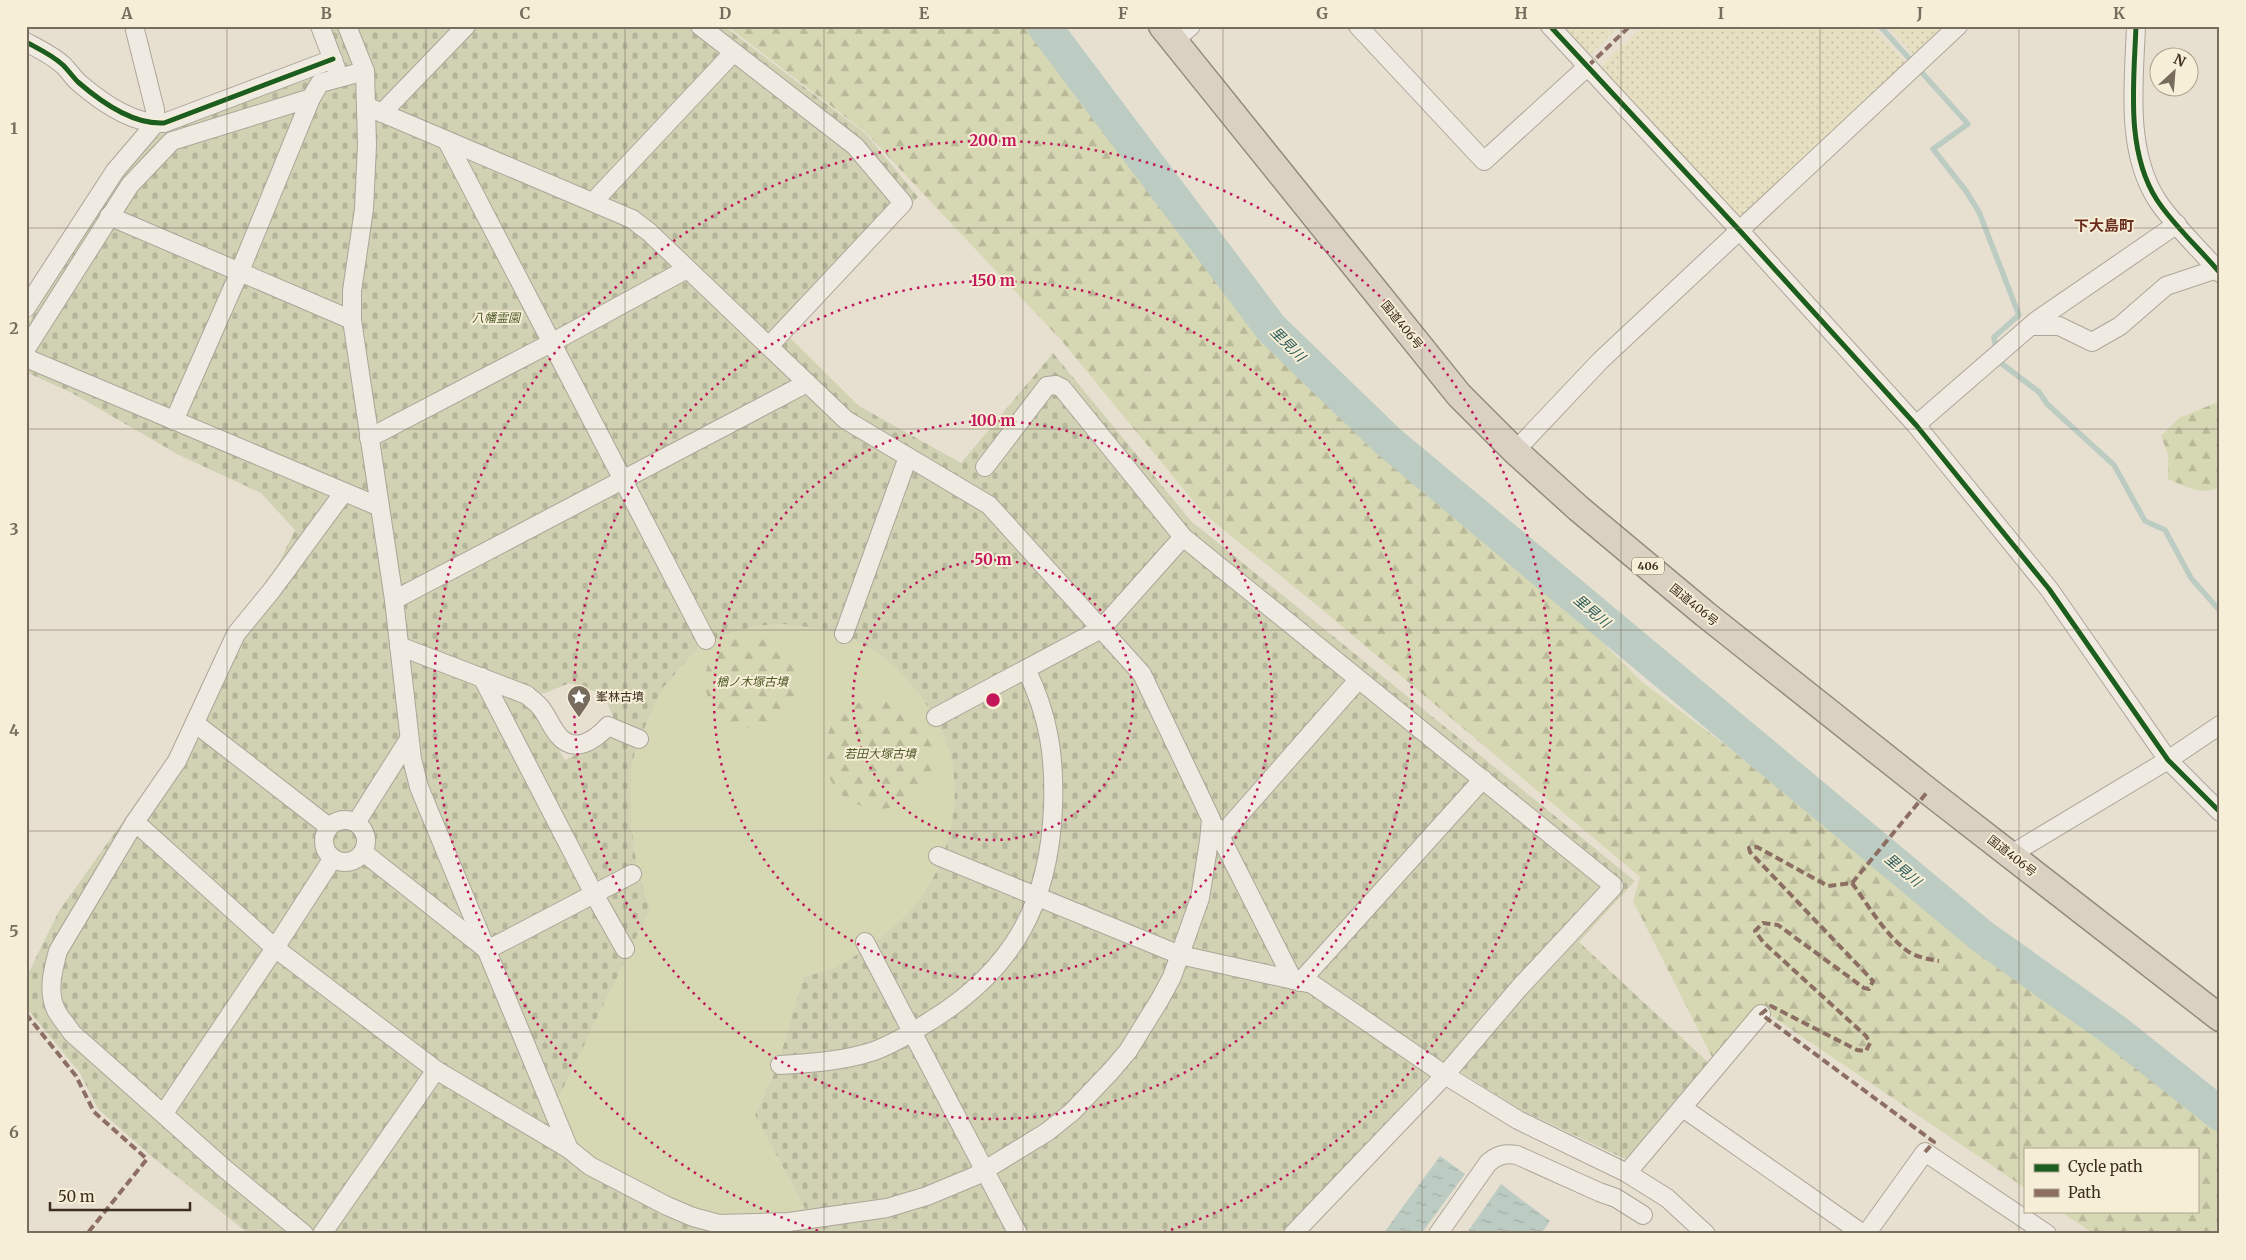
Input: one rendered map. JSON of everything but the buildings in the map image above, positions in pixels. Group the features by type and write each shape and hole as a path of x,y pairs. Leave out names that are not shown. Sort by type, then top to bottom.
{"highway":[{"name":"国道406号","path":"1176,31 1459,395 1515,451 1578,508 1705,614 2220,1018"}],"street":[{"path":"26,308 115,171 155,124 155,110 134,26"},
{"path":"320,26 340,78"},
{"path":"347,26 365,71 366,106 364,209 352,291 352,320 394,600 409,739 419,787 569,1149"},
{"path":"382,113 466,26"},
{"path":"700,26 855,146 903,203 769,346"},
{"path":"1358,26 1484,161 1588,66"},
{"path":"1550,26 1741,232 1916,425 2049,590 2168,760 2220,812"},
{"path":"1515,451 1602,360 1741,232 1958,26"},
{"path":"2031,326 2060,326 2092,342 2120,326 2166,286 2219,270 2157,200 2148,180 2136,143 2134,74 2136,26"},
{"path":"26,42 63,65 77,81 115,108 155,124 164,123 333,58"},
{"path":"593,202 734,53"},
{"path":"174,421 240,272 311,98 320,83 365,71"},
{"path":"26,349 130,185 172,141 311,98"},
{"path":"366,106 632,219 649,232 846,420 989,505 1142,674 1220,837 1297,981"},
{"path":"448,141 706,640"},
{"path":"109,216 352,320"},
{"path":"1916,425 2031,326 2177,224"},
{"path":"370,438 687,269"},
{"path":"26,358 380,507"},
{"path":"394,600 807,383"},
{"path":"985,467 1047,386 1056,385 1068,396 1183,537 1614,886 1519,988 1445,1075 1293,1234"},
{"path":"844,634 908,457"},
{"path":"304,1234 225,1169 72,1033 55,1009 51,986 58,951 135,822 177,760 196,724 236,634 272,590 344,492"},
{"path":"936,717 1101,629 1183,537"},
{"path":"399,646 527,695 541,708 560,738 573,745 586,744 597,737 608,726 639,739"},
{"path":"780,1066 844,1058 874,1050 912,1032 948,1010 976,988 1011,947 1026,924 1038,897 1048,862 1052,833 1054,773 1049,730 1043,709 1026,669"},
{"path":"482,677 594,894 625,948"},
{"path":"1220,837 1358,680"},
{"path":"196,724 329,828"},
{"path":"2010,854 2168,760 2220,725"},
{"path":"356,823 409,739"},
{"path":"1297,981 1483,779"},
{"path":"135,822 275,948 436,1070 569,1149 590,1166 667,1206 693,1217 720,1224 769,1229 790,1228 887,1208 927,1196 984,1171 1047,1132 1072,1112 1128,1051 1159,1001 1180,955 1200,898 1211,819"},
{"path":"342,820 356,823 361,827 366,839 363,852 355,860 348,862 333,858 324,845 324,838 329,828 342,820"},
{"path":"363,852 487,950"},
{"path":"938,856 1180,955 1312,984 1445,1075 1518,1120 1627,1174 1667,1198 1706,1234"},
{"path":"164,1113 333,858"},
{"path":"487,950 632,874"},
{"path":"865,942 1018,1234"},
{"path":"1627,1174 1762,1014"},
{"path":"322,1234 436,1070"},
{"path":"1683,1108 1865,1234 1925,1152 2047,1234"},
{"path":"1438,1234 1488,1163 1495,1157 1506,1154 1517,1155 1616,1198 1643,1216"}],"shaded area":[{"path":"1559,26 1619,26 1588,57"},
{"path":"1643,26 1871,26 1907,64 1745,217 1738,215 1601,66"},
{"path":"1888,26 1948,26 1916,57"}],"green space":[{"name":"八幡霊園","path":"328,26 724,26 866,134 918,197 787,335 859,406 961,463 1053,353 1191,521 1635,881 1579,942 1711,1065 1625,1159 1521,1110 1443,1061 1283,1234 249,1234 150,1155 98,1109 80,1073 29,1011 26,978 59,911 173,751 267,587 295,530 261,493 179,455 72,393 26,372 26,327 120,176 164,130 346,65","holes":["781,624 803,626 842,635 874,651 904,676 933,716 949,748 954,776 953,816 943,856 925,892 913,907 899,921 849,960 832,968 803,977 778,1065 755,1115 806,1210 751,1216 717,1215 686,1206 669,1198 586,1153 574,1143 558,1099 650,909 637,869 631,822 631,771 636,747 662,689 699,646 730,633 756,626","570,683 603,694 620,732 565,760 527,695 545,693"]},
{"path":"727,26 1032,26 1127,162 1260,324 1332,390 1404,464 1478,517 1641,681 1877,862 2054,983 2220,1128 2220,1234 2094,1234 2061,1212 2198,1212 2198,1148 2024,1148 2024,1187 1760,1008 1713,1059 1633,901 1640,877 1325,612 1203,513 1061,340 865,132"},
{"path":"2220,401 2220,486 2207,491 2200,491 2168,479 2168,454 2161,436 2179,418"},
{"path":"781,624 803,626 842,635 874,651 904,676 933,716 949,748 954,776 953,816 943,856 925,892 913,907 899,921 849,960 832,968 803,977 778,1065 755,1115 806,1210 762,1216 718,1215 703,1212 669,1198 586,1153 574,1143 558,1099 650,909 637,869 631,822 631,771 636,747 662,689 699,646 730,633 756,626"},
{"name":"楢ノ木塚古墳","path":"752,634 770,638 785,648 795,663 799,681 795,699 785,714 770,724 752,728 734,724 719,714 709,699 705,681 709,663 719,648 734,638"},
{"name":"若田大塚古墳","path":"879,699 900,703 918,715 930,733 934,754 930,775 918,793 900,805 879,809 858,805 840,793 828,775 824,754 828,733 840,715 858,703"}],"water":[{"path":"1440,1156 1465,1174 1421,1234 1383,1234"},
{"path":"1501,1184 1550,1221 1541,1234 1466,1234"}],"waterway":[{"name":"里見川","path":"1044,26 1271,328 1389,442 1983,937 2114,1030 2220,1114"},
{"path":"1880,26 1968,124 1933,149 1966,191 1979,212 2019,315 1994,337 1997,360 2039,392 2047,404 2114,465 2145,521 2165,530 2191,578 2220,611"}],"marked path":[{"path":"1588,66 1630,26"},
{"path":"1925,1152 1934,1142 1761,1014 1771,1006 1857,1050 1866,1051 1870,1043 1866,1036 1763,942 1755,931 1763,923 1778,925 1864,988 1869,989 1873,981 1750,852 1749,848 1757,847 1828,886 1852,883 1928,791"},
{"path":"1852,883 1898,943 1913,954 1939,961"},
{"path":"26,1014 76,1076 94,1112 147,1159 87,1234"}],"cycle path":[{"path":"1550,26 1741,232 1916,425 2049,589 2168,760 2220,812"},
{"path":"2136,26 2133,92 2136,138 2140,160 2147,180 2164,210 2220,273"},
{"path":"26,42 59,61 78,82 107,104 129,116 152,123 164,123 333,59"}],"place":[{"name":"峯林古墳","path":"579,718"}],"district":[{"name":"下大島町","path":"2104,226"}]}
